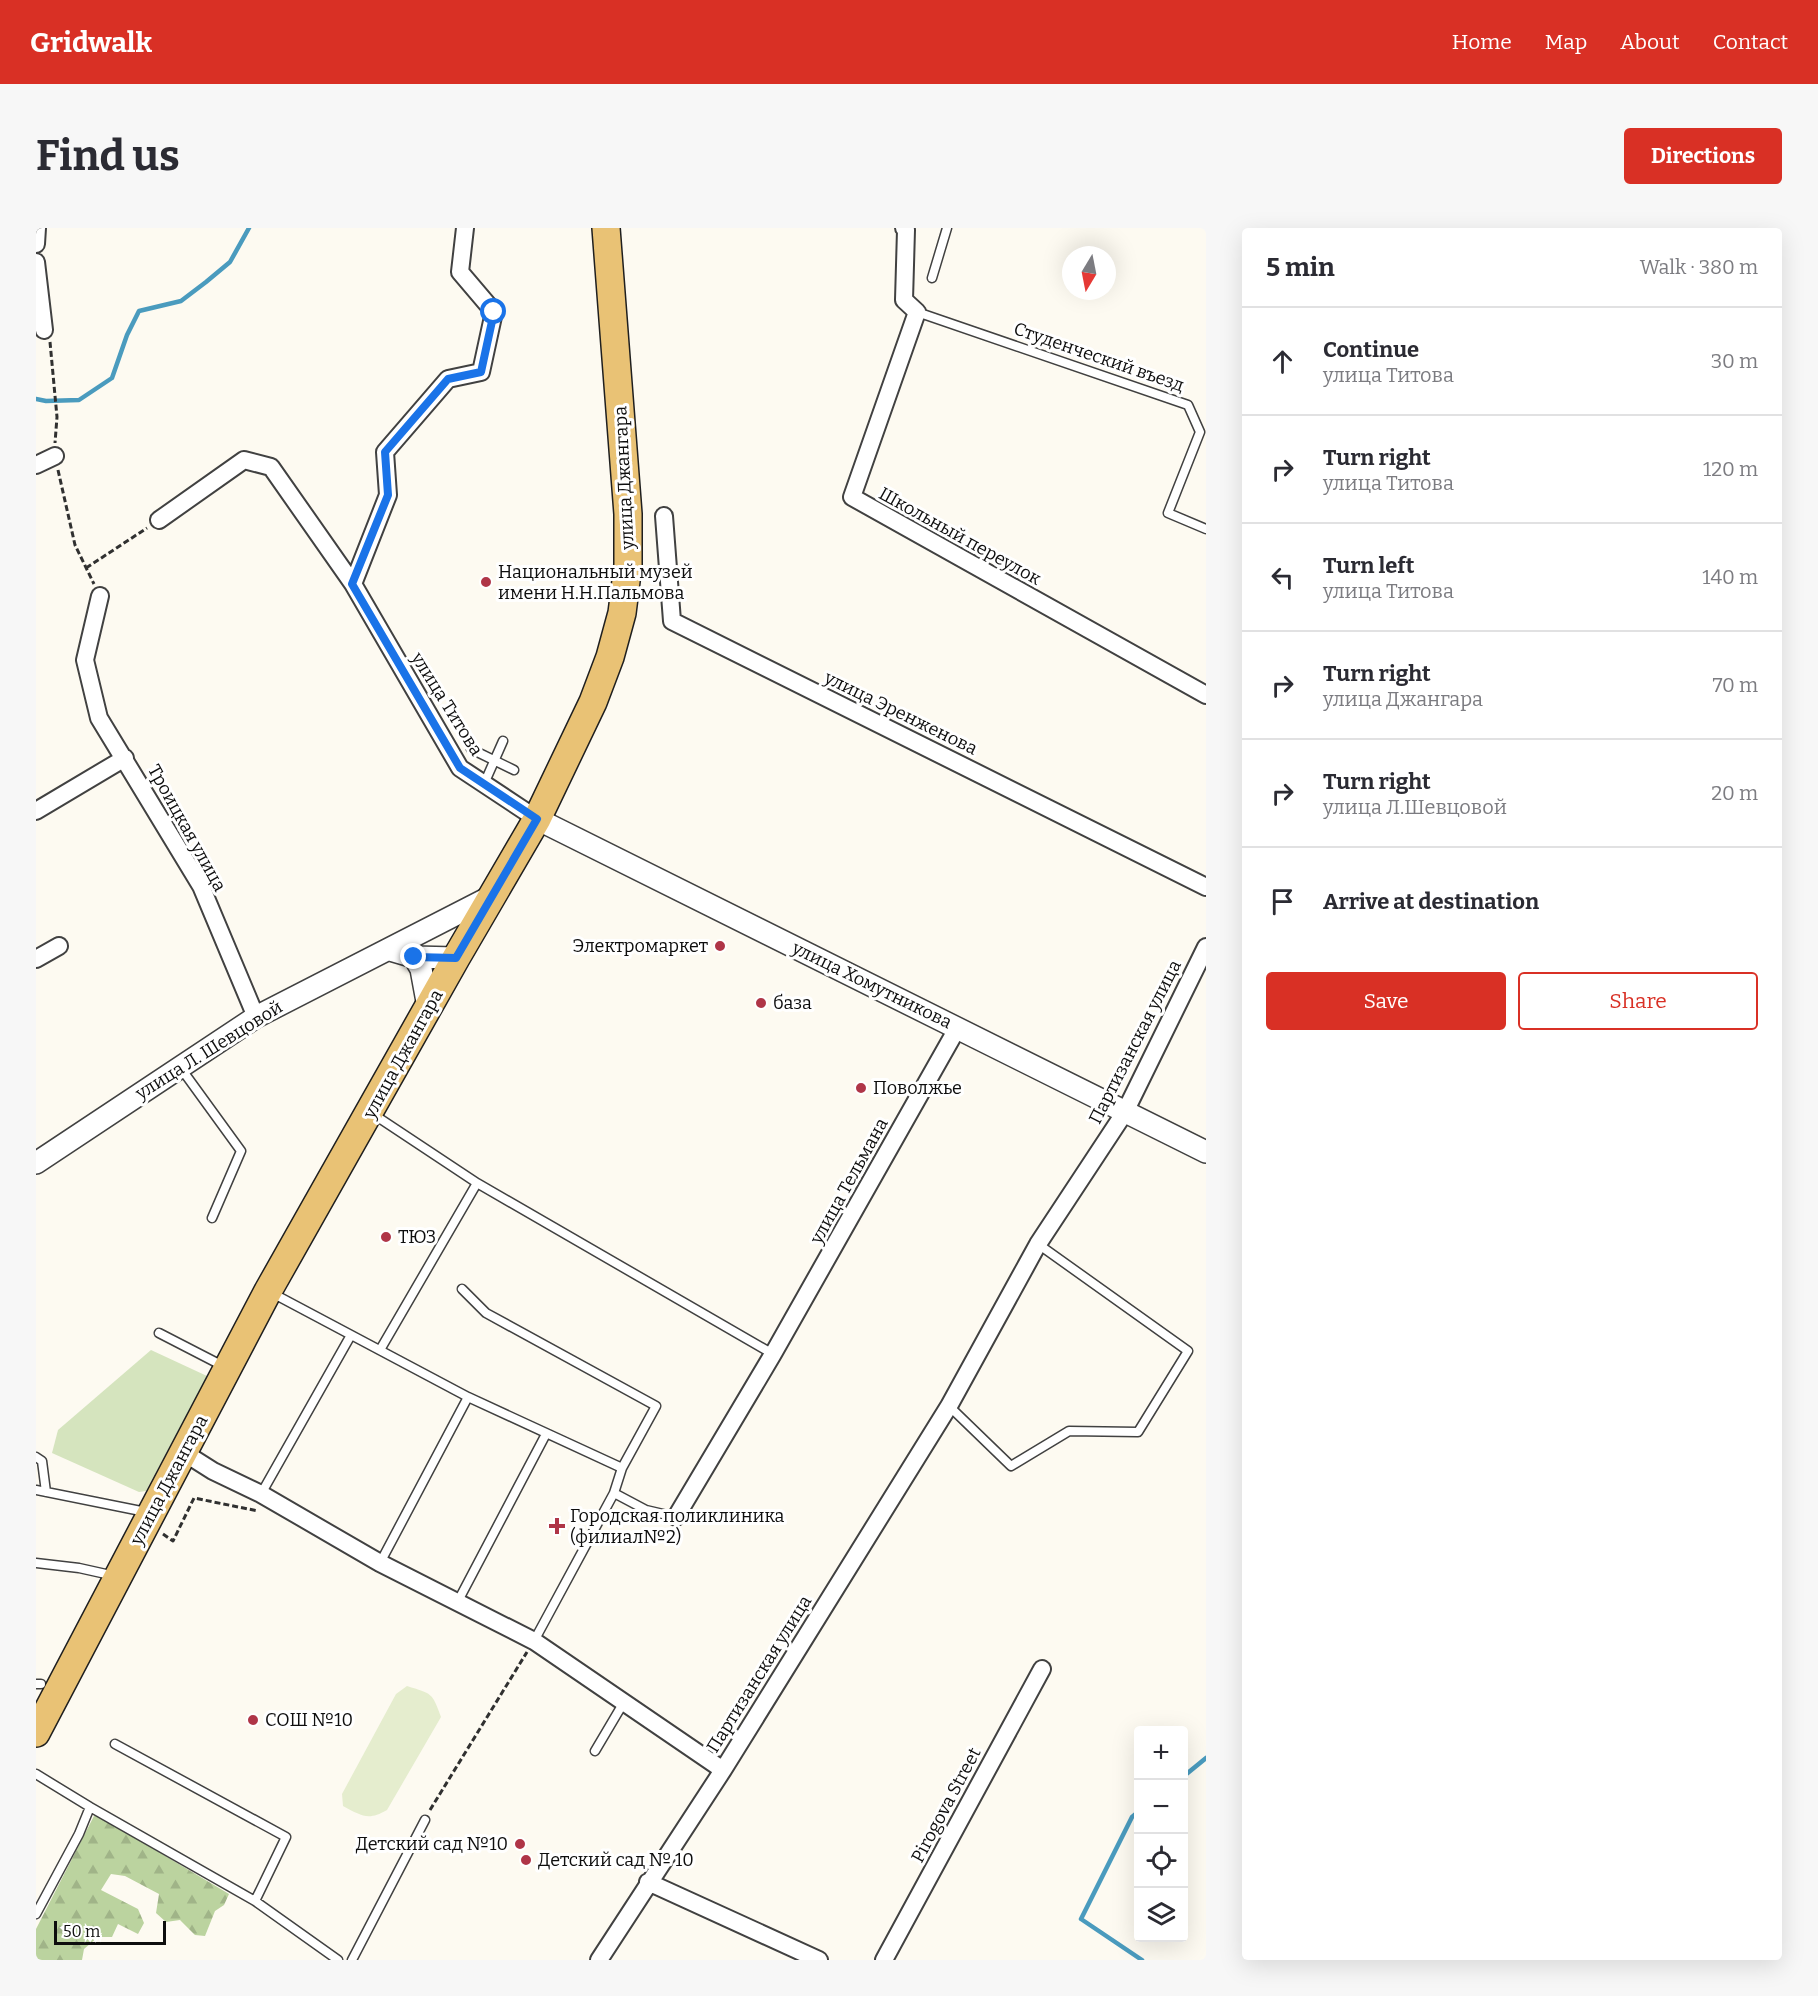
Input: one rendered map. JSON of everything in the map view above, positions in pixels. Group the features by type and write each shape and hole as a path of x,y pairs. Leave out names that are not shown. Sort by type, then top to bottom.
{"main road":[{"name":"улица Джангара","path":"36,1734 268,1291 537,819 593,702 610,657 622,613 628,565 628,514 606,228"}],"street":[{"path":"36,244 37,228"},
{"path":"352,584 388,495 385,452 448,379 481,372 494,312 460,272 465,228"},
{"path":"904,228 906,230 904,300 917,312"},
{"path":"36,262 44,330"},
{"name":"Школьный переулок","path":"917,312 852,497 1206,695"},
{"path":"36,465 55,456"},
{"name":"улица Титова","path":"159,520 244,460 271,467 352,584 460,768 537,819"},
{"name":"улица Эренженова","path":"664,516 672,621 1206,887"},
{"name":"Троицкая улица","path":"100,596 85,660 99,718 201,886 256,1017"},
{"name":"Троицкая улица","path":"36,811 125,758"},
{"name":"улица Хомутникова","path":"537,819 1206,1152"},
{"name":"улица Л. Шевцовой","path":"36,1163 256,1017 492,896"},
{"path":"36,959 58,946"},
{"name":"Партизанская улица","path":"599,1960 723,1770 949,1406 1038,1244 1125,1112 1206,947"},
{"path":"390,950 414,957 456,958"},
{"path":"414,957 421,969 428,1007"},
{"name":"улица Тельмана","path":"676,1517 773,1354 958,1027"},
{"path":"183,1452 213,1471 261,1494 380,1563 534,1641 723,1770"},
{"name":"Pirogova Street","path":"884,1960 1042,1669"},
{"path":"648,1882 819,1960"}],"lane":[{"path":"932,278 948,228"},
{"name":"Студенческий въезд","path":"917,312 1188,405 1200,432 1168,513 1206,529"},
{"path":"483,784 503,741"},
{"path":"471,749 514,770"},
{"path":"180,1067 241,1151 212,1218"},
{"path":"370,1112 477,1183 773,1354"},
{"path":"380,1350 477,1183"},
{"path":"949,1406 1011,1466 1069,1431 1138,1432 1188,1351 1038,1244"},
{"path":"462,1289 486,1313 656,1406 622,1468 614,1493 534,1641"},
{"path":"268,1291 468,1397 622,1468"},
{"path":"159,1333 228,1368"},
{"path":"261,1494 351,1335"},
{"path":"380,1563 468,1397"},
{"path":"457,1604 546,1434"},
{"path":"36,1457 42,1461 46,1492"},
{"path":"36,1490 150,1518"},
{"path":"614,1493 646,1510 676,1517"},
{"path":"36,1563 118,1577"},
{"path":"595,1751 624,1701"},
{"path":"115,1744 286,1838 255,1901"},
{"path":"36,1774 255,1901 338,1960"},
{"path":"36,1914 79,1834 90,1807"},
{"path":"352,1960 425,1820"}],"path":[{"path":"44,330 50,338 56,411 55,456 75,544 100,596"},
{"path":"86,567 159,520"},
{"path":"150,1518 173,1541 194,1498 263,1512"},
{"path":"425,1820 534,1641"}],"green space":[{"path":"151,1350 207,1376 146,1491 139,1492 52,1453 58,1430"},
{"path":"407,1686 430,1695 441,1717 387,1810 370,1816 360,1815 343,1806 342,1794 396,1694"},
{"path":"95,1814 229,1894 224,1905 215,1911 205,1936 195,1935 180,1920 166,1922 156,1913 159,1894 125,1876 111,1874 101,1890 138,1909 144,1923 138,1934 118,1924 112,1937 98,1937 84,1949 82,1960 36,1960 36,1929"}],"waterway":[{"path":"36,399 79,400 112,378 127,335 139,311 181,301 230,262 249,228"},
{"path":"1188,1773 1206,1758"},
{"path":"1134,1815 1081,1919 1142,1960"}],"place":[{"name":"Национальный музей имени Н.Н.Пальмова","path":"486,582"},
{"name":"Электромаркет","path":"720,946"},
{"name":"база","path":"761,1003"},
{"name":"Поволжье","path":"861,1088"},
{"name":"ТЮЗ","path":"386,1237"},
{"name":"Городская поликлиника (филиал№2)","path":"557,1526"},
{"name":"СОШ №10","path":"253,1720"},
{"name":"Детский сад №10","path":"520,1844"},
{"name":"Детский сад № 10","path":"526,1860"}],"route":[{"path":"414,957 456,958 537,819 460,768 352,584 388,495 385,452 448,379 481,372 494,312"}]}
